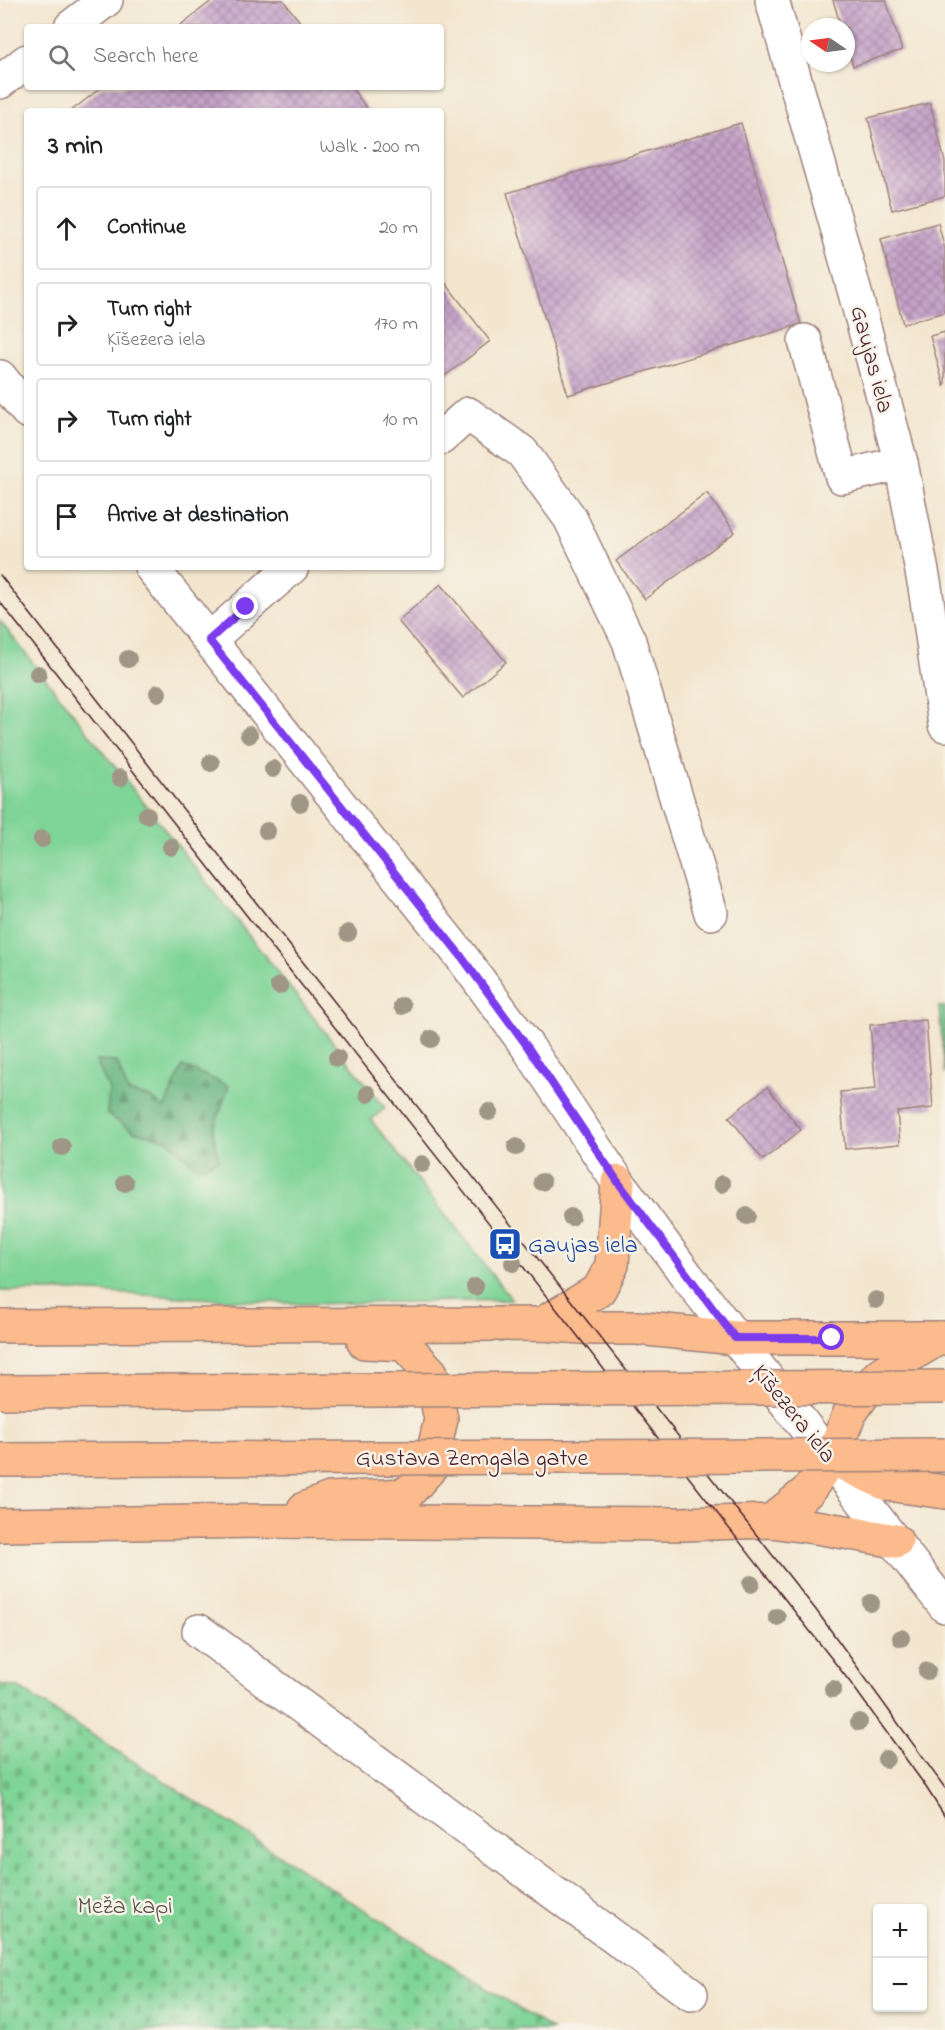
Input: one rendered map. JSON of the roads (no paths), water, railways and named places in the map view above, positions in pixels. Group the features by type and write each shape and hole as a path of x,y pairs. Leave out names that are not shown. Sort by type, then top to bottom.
{"main road":[{"path":"542,1324 598,1290 612,1266 618,1182"},
{"path":"0,1326 542,1324 594,1328 637,1328 735,1338 942,1338"},
{"path":"268,1521 330,1499 406,1495 430,1468 441,1419 431,1373 404,1344 339,1341 281,1326"},
{"path":"771,1521 808,1491 831,1458 850,1413 880,1374 942,1338"},
{"path":"0,1392 945,1387"},
{"name":"Gustava Zemgala gatve","path":"0,1460 945,1455"},
{"path":"831,1458 887,1484 945,1492"},
{"path":"0,1525 268,1521 684,1524 771,1521 896,1541"}],"street":[{"path":"75,24 106,0"},
{"name":"Gaujas iela","path":"772,0 901,463 925,587 945,725"},
{"path":"0,82 24,63"},
{"path":"805,341 842,477 901,463"},
{"path":"0,377 24,407"},
{"path":"444,435 468,414 522,452 570,518 629,641 711,913"},
{"name":"Ķīšezera iela","path":"153,570 461,956 527,1046 618,1182 735,1338 896,1541"},
{"path":"209,640 289,570"},
{"path":"896,1541 945,1606"},
{"path":"199,1631 691,1994"}],"tram line":[{"path":"0,575 816,1610 945,1788"},
{"path":"0,602 850,1682 924,1784 945,1817"}],"place":[{"name":"Gaujas iela","path":"505,1244"}],"park label":[{"name":"Meža kapi","path":"125,1905"}]}
